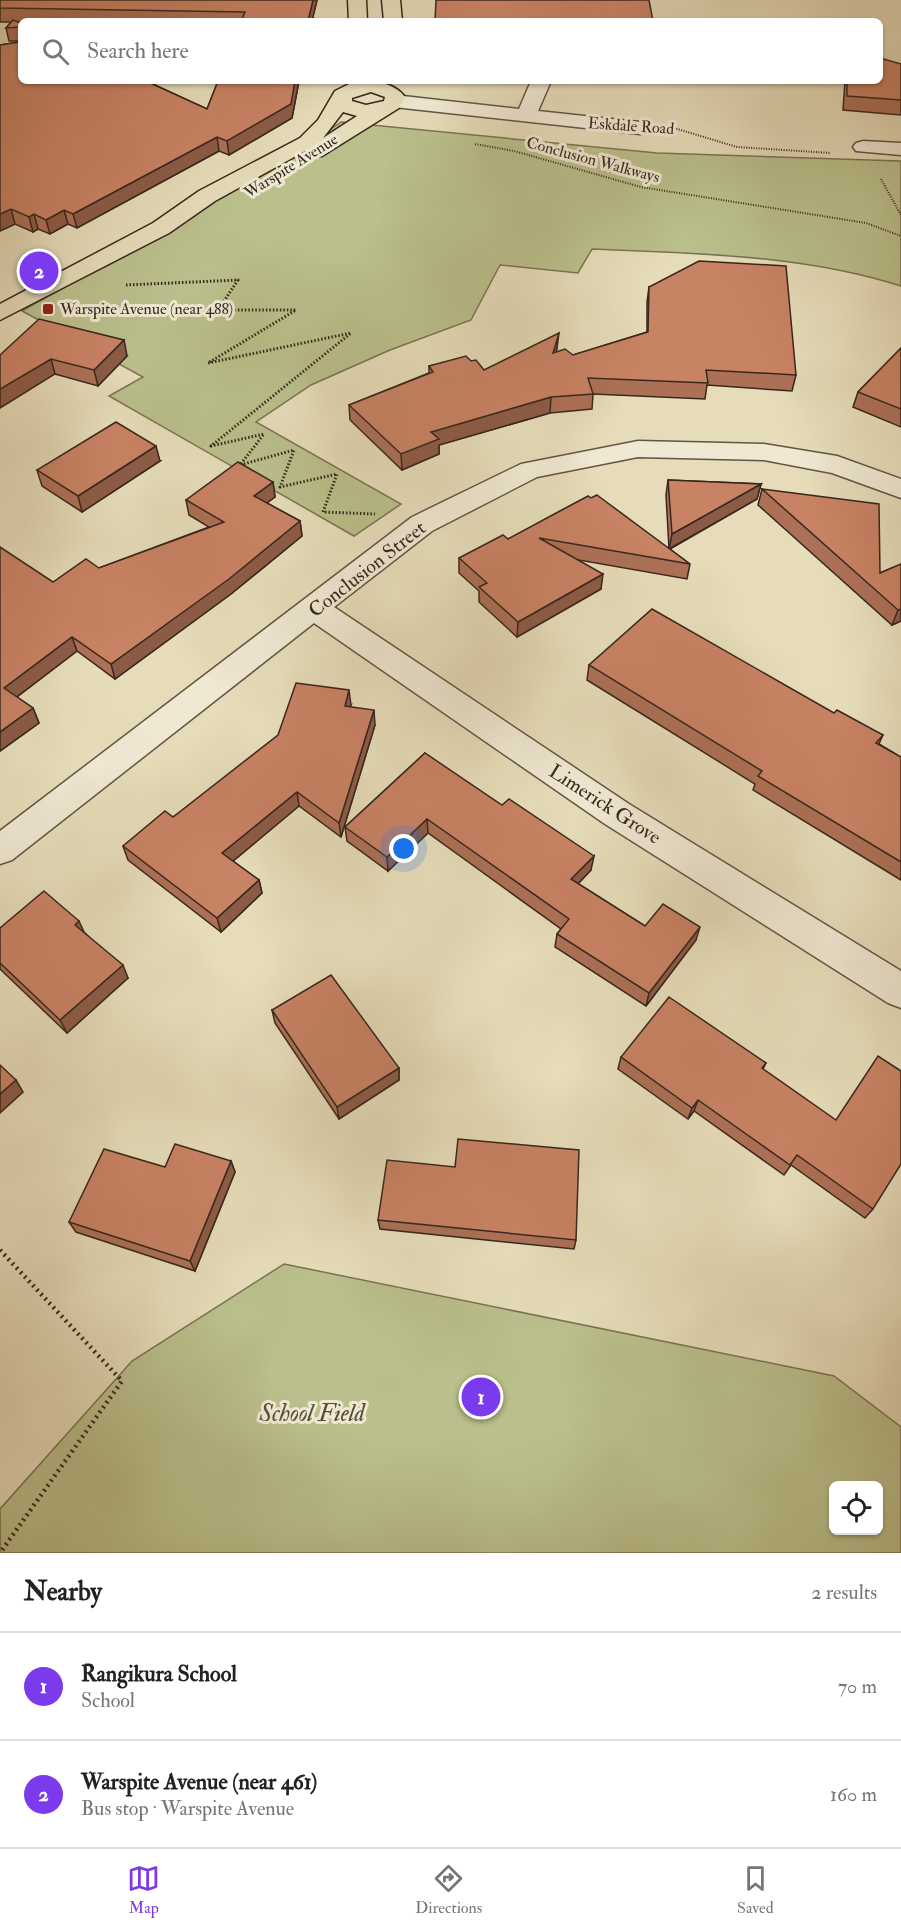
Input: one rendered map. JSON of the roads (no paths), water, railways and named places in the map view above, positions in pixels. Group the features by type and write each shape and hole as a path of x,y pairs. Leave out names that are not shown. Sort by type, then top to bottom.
{"main road":[{"path":"357,0 358,18"},
{"path":"391,0 393,18"},
{"path":"346,91 372,86 386,89 391,96"},
{"name":"Warspite Avenue","path":"0,313 161,228 207,196 307,142 326,124 346,91"},
{"name":"Warspite Avenue","path":"161,228 225,206 277,178 391,96"}],"street":[{"path":"526,116 540,84"},
{"name":"Eskdale Road","path":"391,96 526,116 640,128"},
{"path":"863,147 901,149"},
{"name":"Conclusion Street","path":"0,850 315,609 422,524 530,470 638,448 764,452 837,465 901,489"},
{"name":"Limerick Grove","path":"315,609 617,814 901,991"}],"place":[{"name":"Warspite Avenue (near 461)","path":"39,271"},
{"name":"Warspite Avenue (near 488)","path":"48,309"},
{"name":"Rangikura School","path":"481,1397"}],"park label":[{"name":"School Field","path":"312,1413"}]}
